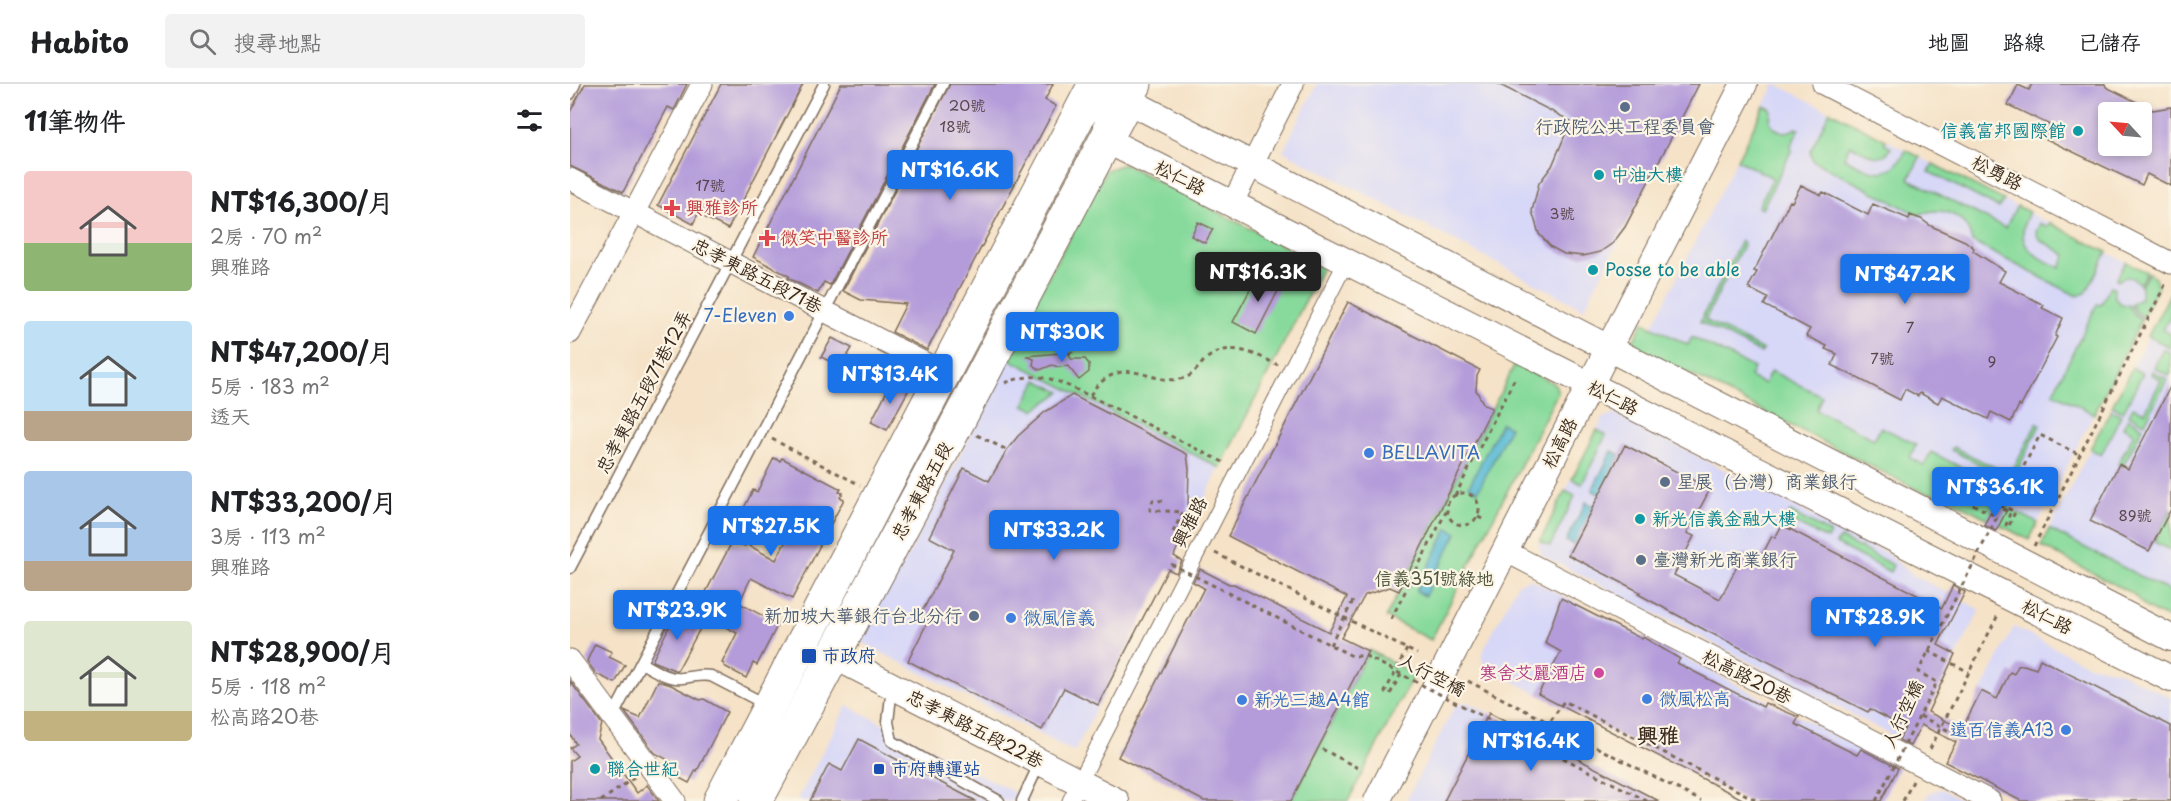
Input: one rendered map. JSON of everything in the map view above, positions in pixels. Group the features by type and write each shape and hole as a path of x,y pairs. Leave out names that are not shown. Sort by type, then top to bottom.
{"main road":[{"name":"忠孝東路五段","path":"720,801 1095,84"},
{"name":"忠孝東路五段","path":"756,801 1106,140 1123,88"}],"street":[{"path":"570,333 702,84"},
{"path":"1232,204 1293,84"},
{"name":"松高路","path":"1377,801 1744,84"},
{"name":"松勇路","path":"1823,84 2171,263"},
{"path":"1123,88 1252,165 2171,638"},
{"name":"松仁路","path":"1106,140 2171,680"},
{"name":"忠孝東路五段71巷","path":"570,179 944,373"},
{"name":"興雅路","path":"1075,792 1346,262"},
{"name":"松高路20巷","path":"1505,551 1990,801"},
{"name":"忠孝東路五段22巷","path":"834,656 1041,762 1075,792 1116,801"},
{"path":"570,660 675,801"}],"lane":[{"path":"570,94 575,84"},
{"name":"忠孝東路五段71巷12弄","path":"570,568 824,84"},
{"path":"613,716 942,84"},
{"path":"641,663 669,677 681,679 702,674 711,676 770,706"},
{"path":"892,686 888,722 892,741 999,801"},
{"path":"1022,801 1041,762"}],"path":[{"path":"2036,543 2171,274"},
{"path":"1090,396 1094,387 1101,381 1121,371 1139,372 1169,381 1184,379 1197,371 1205,360 1224,350 1242,350 1289,371"},
{"path":"998,386 1023,376 1053,378 1231,466"},
{"path":"1455,496 1514,380"},
{"path":"761,433 880,495"},
{"path":"973,433 1007,450"},
{"path":"2003,506 2040,435 2080,455"},
{"path":"1971,490 2015,512 2007,527 2010,513 1971,495 1957,496 1971,490"},
{"path":"1391,620 1447,510 1449,501 1463,493 1473,496 1479,505 1478,517 1469,525 1458,525 1450,519 1447,510"},
{"name":"人行空橋","path":"1876,801 1937,682 1918,672 1997,517 1957,496"},
{"path":"1163,501 1153,500 1150,510 1183,512 1173,532"},
{"path":"1478,517 1485,520"},
{"path":"1200,545 1417,654"},
{"name":"人行空橋","path":"1171,564 1352,656 1366,656 1647,801"},
{"path":"1330,645 1354,599"},
{"path":"1903,801 1997,618"},
{"path":"1401,674 1390,694 1385,692 1407,649"},
{"path":"1928,651 1969,672"},
{"path":"1468,681 1701,801"},
{"path":"1536,743 1563,701 1758,801"},
{"path":"1920,716 1959,736"},
{"path":"1322,749 1358,768"},
{"path":"601,801 649,767"}],"shaded area":[{"name":"中油大樓","path":"1317,84 1699,84 1584,309 1283,151"},
{"path":"1778,85 2155,277 2158,287 2038,523 1652,327 1774,86"},
{"path":"2171,292 2171,592 2049,529"},
{"path":"1005,357 1220,468 1074,752 861,642 859,636 891,573 903,565 991,395 990,385"},
{"path":"1615,414 1888,554 1911,574 1980,610 1911,745 1542,555 1538,544 1603,418"},
{"name":"微風松高","path":"1530,579 1899,768 1882,801 1746,801 1485,667 1481,655 1518,583"},
{"name":"遠百信義A13","path":"2014,627 2088,665 2118,671 2171,698 2171,801 2021,801 1945,763"},
{"path":"1467,702 1659,801 1406,801 1455,706"},
{"path":"847,705 1031,801 797,801"},
{"path":"1941,789 1965,801 1925,801 1929,793"}],"green space":[{"path":"1764,106 1771,109 1770,122 1778,130 1785,132 1799,129 1790,148 1792,149 1762,209 1758,207 1773,178 1737,160"},
{"path":"1830,111 1886,140 1884,144 1891,148 1887,153 1877,157 1850,145 1844,158 1879,172 1893,167 1906,150 1920,157 1909,179 2005,228 2017,206 2029,212 2024,224 2024,241 2028,248 2041,259 2060,268 2066,255 2039,239 2036,232 2040,223 2047,227 2050,223 2107,252 2086,293 2077,296 1972,242 1965,225 1952,215 1936,211 1918,215 1813,161 1810,152"},
{"path":"1124,164 1323,266 1220,468 1005,357 1106,170"},
{"path":"1933,164 2004,200 1999,208 1929,172"},
{"path":"1741,241 1744,243 1705,320 1763,350 1761,353 1700,322"},
{"path":"2126,262 2147,272 2140,284 2129,277 2118,281 2116,279"},
{"path":"2149,273 2155,277 2158,287 2143,317 2131,305 2141,298 2141,285"},
{"path":"2110,287 2114,288 2114,295 2121,304 2128,305 2134,314 2142,319 2094,414 2053,393 2097,304 2101,305"},
{"path":"2171,292 2171,315 2163,330 2171,334 2171,348 2148,336"},
{"path":"1643,322 1688,345 1692,337 1754,368 1750,377 1764,384 1771,371 1822,396 1816,410 1874,439 1881,427 1916,444 1910,458 1924,465 1931,452 2004,489 1998,502 2038,523 2029,540 1944,496 1920,491 1637,347 1634,340"},
{"path":"2163,349 2171,353 2169,375 2154,368"},
{"name":"信義351號綠地","path":"1515,364 1555,384 1558,392 1431,640 1386,617"},
{"path":"2132,368 2143,373 2123,412 2112,406"},
{"path":"2152,371 2167,379 2145,423 2129,415 2133,407 2145,412 2161,380 2151,374"},
{"path":"1037,380 1061,392 1034,410 1024,405"},
{"path":"2111,410 2121,415 2101,455 2090,449"},
{"path":"2128,418 2143,427 2123,466 2118,464 2134,433 2123,427"},
{"path":"2037,423 2040,425 2012,481 1951,450 1953,447 2010,475"},
{"path":"1597,430 1606,435 1582,484 1572,479"},
{"path":"1565,491 1575,496 1550,546 1540,541"},
{"path":"2171,509 2171,548 2170,550 2154,542"},
{"path":"1790,512 1830,533 1827,539 1787,519"},
{"path":"2049,529 2171,592 2171,620 2146,608 2133,594 2041,546"},
{"path":"1840,538 1893,565 1890,572 1836,544"},
{"path":"1369,650 1414,674 1348,801 1291,801"}],"water":[{"path":"1501,423 1510,427 1478,491 1469,486"},
{"path":"1612,451 1620,455 1600,495 1592,490"},
{"path":"1586,502 1594,506 1574,545 1566,541"},
{"path":"1448,528 1457,533 1425,596 1416,591"}],"building":[{"path":"585,84 687,84 674,110 668,107 623,192 570,166 570,112"},
{"path":"721,84 803,84 728,229 698,214 693,224 658,205"},
{"path":"841,84 935,84 830,285 824,282 818,293 753,257"},
{"path":"950,84 1053,84 1045,100 1056,106 927,350 892,332 906,304 861,300 843,291"},
{"name":"中油大樓","path":"1498,84 1699,84 1625,227 1613,243 1600,252 1583,256 1564,254 1551,247 1539,234 1532,211 1539,183 1552,166 1571,121"},
{"name":"信義富邦國際館","path":"2032,84 2105,84 2106,87 2137,102 2098,102 2098,156 2152,156 2152,110 2171,107 2171,186 2147,174 2142,185 2044,138 2050,125 2008,105 2018,85 2029,90"},
{"path":"1801,185 1821,195 1823,192 1868,215 1873,204 1909,219 1910,215 1965,241 1974,248 1973,251 2005,271 1999,282 2044,305 2042,308 2063,318 2055,336 2057,337 2011,422 1991,412 1988,419 1942,396 1938,403 1920,393 1918,396 1905,389 1900,400 1832,365 1837,354 1825,349 1827,346 1806,336 1810,329 1764,305 1768,298 1748,288 1757,272 1754,271 1790,201 1792,202"},
{"path":"1198,222 1213,229 1205,243 1191,236"},
{"path":"1260,271 1282,283 1256,334 1233,322"},
{"path":"1348,302 1480,370 1476,390 1484,405 1492,408 1399,591 1390,587 1365,595 1341,638 1368,651 1291,801 1204,801 1118,757 1204,588 1193,582 1200,569 1329,632 1347,597 1228,536"},
{"path":"832,338 852,348 841,367 821,357"},
{"path":"1073,352 1069,354 1071,359 1085,359 1089,364 1089,372 1079,380 1068,366 1052,365 1040,370 1033,365 1034,359 1026,356"},
{"path":"892,381 909,389 887,430 871,422"},
{"path":"2171,385 2171,509 2149,551 2090,521 2119,464 2128,469"},
{"path":"1072,395 1187,454 1188,505 1182,536 1174,556 1182,561 1176,573 1168,569 1098,705 1064,688 1042,730 908,661 929,619 921,614 954,550 929,537 964,468 989,481 1018,436 1045,412"},
{"path":"1625,445 1710,489 1687,533 1694,536 1674,575 1720,599 1744,553 1759,561 1772,536 1775,538 1782,525 1942,608 1953,585 1965,592 1938,645 1955,654 1928,712 1962,729 1981,691 1997,699 2010,672 2014,674 2018,666 2024,665 2036,669 2040,659 2171,726 2171,801 2021,801 1945,762 1956,742 1921,725 1910,746 1899,740 1905,728 1870,709 1868,712 1707,631 1638,594 1640,592 1568,555"},
{"path":"774,458 780,461 782,458 841,489 839,492 843,493 840,497 844,499 792,599 751,578 739,603 778,624 757,665 753,663 746,678 722,663 737,633 696,611 732,542 745,546 746,544 776,560 791,531 744,508 753,490 757,492"},
{"path":"1995,504 2007,510 1996,531 1984,525"},
{"name":"微風松高","path":"1561,598 1642,639 1643,637 1680,659 1677,663 1763,707 1765,703 1799,717 1795,724 1857,755 1861,749 1898,768 1881,801 1746,801 1538,694 1561,652 1545,643"},
{"path":"677,611 703,623 677,671 652,661"},
{"path":"595,644 612,652 609,657 625,665 615,683 596,674 587,661"},
{"path":"570,681 602,724 598,739 637,793 647,785 659,801 570,801 570,761 577,756 570,748 576,744 570,734"},
{"path":"658,681 700,700 704,699 727,712 689,783 670,773 668,770 676,764 655,753 624,711 640,718"},
{"path":"1489,713 1543,741 1659,801 1444,801"},
{"name":"市府轉運站","path":"859,739 976,801 810,801 829,764 842,771"}],"place":[{"name":"行政院公共工程委員會","path":"1625,107"},
{"name":"信義富邦國際館","path":"2078,131"},
{"name":"中油大樓","path":"1599,175"},
{"name":"興雅診所","path":"672,208"},
{"name":"微笑中醫診所","path":"767,238"},
{"name":"Posse to be able","path":"1593,270"},
{"name":"7-Eleven","path":"789,316"},
{"name":"BELLAVITA","path":"1369,453"},
{"name":"星展（台灣）商業銀行","path":"1665,482"},
{"name":"新光信義金融大樓","path":"1640,519"},
{"name":"臺灣新光商業銀行","path":"1641,560"},
{"name":"新加坡大華銀行台北分行","path":"974,616"},
{"name":"微風信義","path":"1011,618"},
{"name":"市政府","path":"809,656"},
{"name":"寒舍艾麗酒店","path":"1599,673"},
{"name":"微風松高","path":"1647,699"},
{"name":"新光三越A4館","path":"1242,700"},
{"name":"遠百信義A13","path":"2066,730"},
{"name":"聯合世紀","path":"595,769"},
{"name":"市府轉運站","path":"879,769"}],"district":[{"name":"興雅","path":"1658,736"}]}
